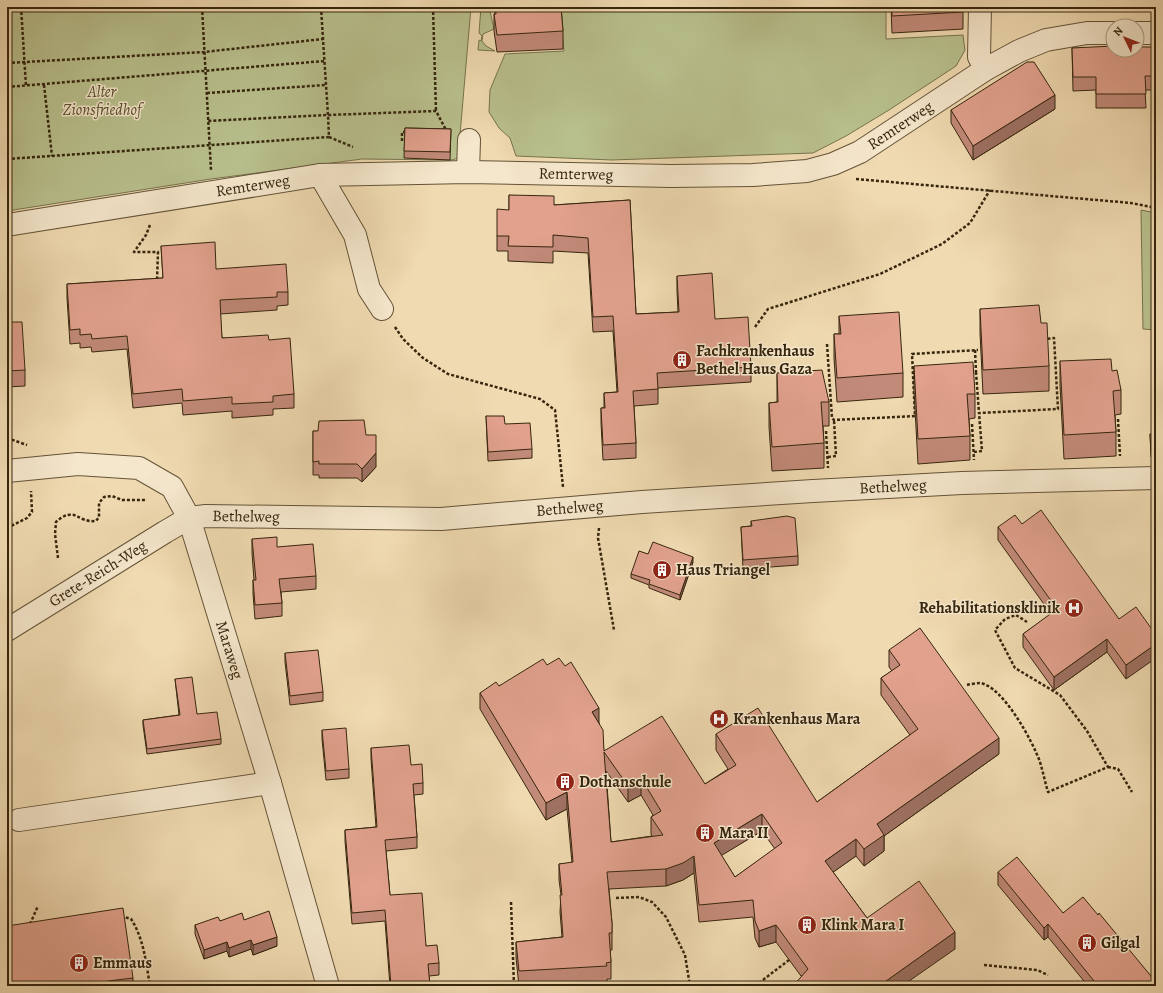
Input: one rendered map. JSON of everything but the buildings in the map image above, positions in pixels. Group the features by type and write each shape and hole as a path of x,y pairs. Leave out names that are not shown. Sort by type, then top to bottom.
{"street":[{"path":"980,7 979,57 986,69"},
{"name":"Remterweg","path":"7,225 320,175 468,172 671,176 753,175 807,171 833,164 860,152 986,69 1019,51 1046,40 1087,33 1105,33"},
{"path":"1145,33 1156,33"},
{"path":"468,172 469,140"},
{"path":"320,175 355,235 369,289 382,309"},
{"path":"7,471 78,464 139,468 172,487"},
{"name":"Bethelweg","path":"172,487 189,518 206,516 441,519 565,510 601,505 830,490 976,483 1156,478"},
{"name":"Grete-Reich-Weg","path":"7,630 189,518"},
{"name":"Maraweg","path":"189,518 270,783 328,986"},
{"path":"19,820 270,783"}],"path":[{"path":"21,7 23,62 26,86"},
{"path":"202,7 209,146"},
{"path":"321,7 329,137"},
{"path":"433,7 436,111 447,133 439,132"},
{"path":"7,63 204,52 323,39"},
{"path":"7,87 324,61"},
{"path":"44,85 52,156"},
{"path":"207,93 326,85"},
{"path":"208,121 328,114 436,111"},
{"path":"402,141 402,132 410,132"},
{"path":"7,159 329,137 353,147"},
{"path":"833,164 840,172 860,180 1131,203 1156,208"},
{"path":"755,327 768,309 880,274 942,244 970,223 990,190"},
{"path":"150,203 152,220 146,235 134,252 158,252 157,282"},
{"path":"382,309 403,339 423,358 448,374 540,399 555,410 565,510"},
{"path":"979,413 1058,409 1054,338 1045,339 1045,344"},
{"path":"827,344 836,456 828,457"},
{"path":"834,420 915,416 912,354 976,350 976,372 982,452 974,452"},
{"path":"968,373 976,372"},
{"path":"913,377 921,376"},
{"path":"1118,419 1122,479"},
{"path":"972,424 976,483"},
{"path":"826,431 830,490"},
{"path":"58,558 55,534 56,522 64,515 74,514 90,522 96,521 99,517 99,503 104,497 112,496 122,500 135,501 155,499 172,487"},
{"path":"7,528 27,518 32,512 31,494"},
{"path":"601,505 598,538 614,630"},
{"path":"1027,622 1016,614 1004,619 995,630 1015,668 1060,695 1087,731 1108,767"},
{"path":"968,685 980,683 993,689 1004,701 1031,740 1040,762 1048,792 1108,767 1118,769 1132,792"},
{"path":"616,898 639,897 652,902 666,917 685,955 690,986"},
{"path":"511,902 514,986"},
{"path":"29,927 38,906"},
{"path":"114,916 131,919 138,929 142,941 150,986"},
{"path":"756,986 789,960"},
{"path":"984,965 1037,970 1048,975"}],"green space":[{"name":"Alter Zionsfriedhof","path":"7,7 471,7 458,158 452,160 362,159 211,179 7,211"},
{"path":"481,7 498,7 490,11 494,29 483,34 482,41 486,46 495,51 478,50 479,40 481,41 482,36 479,33"},
{"path":"560,7 886,7 886,39 963,35 965,50 956,66 889,110 846,136 813,153 612,160 516,156 510,138 499,128 489,112 490,90 505,54 564,51"},
{"path":"1141,210 1156,213 1156,330 1143,329"}],"place":[{"name":"Fachkrankenhaus Bethel Haus Gaza","path":"682,360"},
{"name":"Haus Triangel","path":"662,570"},
{"name":"Rehabilitationsklinik","path":"1074,608"},
{"name":"Krankenhaus Mara","path":"719,719"},
{"name":"Dothanschule","path":"565,782"},
{"name":"Mara II","path":"705,833"},
{"name":"Klink Mara I","path":"807,925"},
{"name":"Gilgal","path":"1087,943"},
{"name":"Emmaus","path":"79,963"}]}
